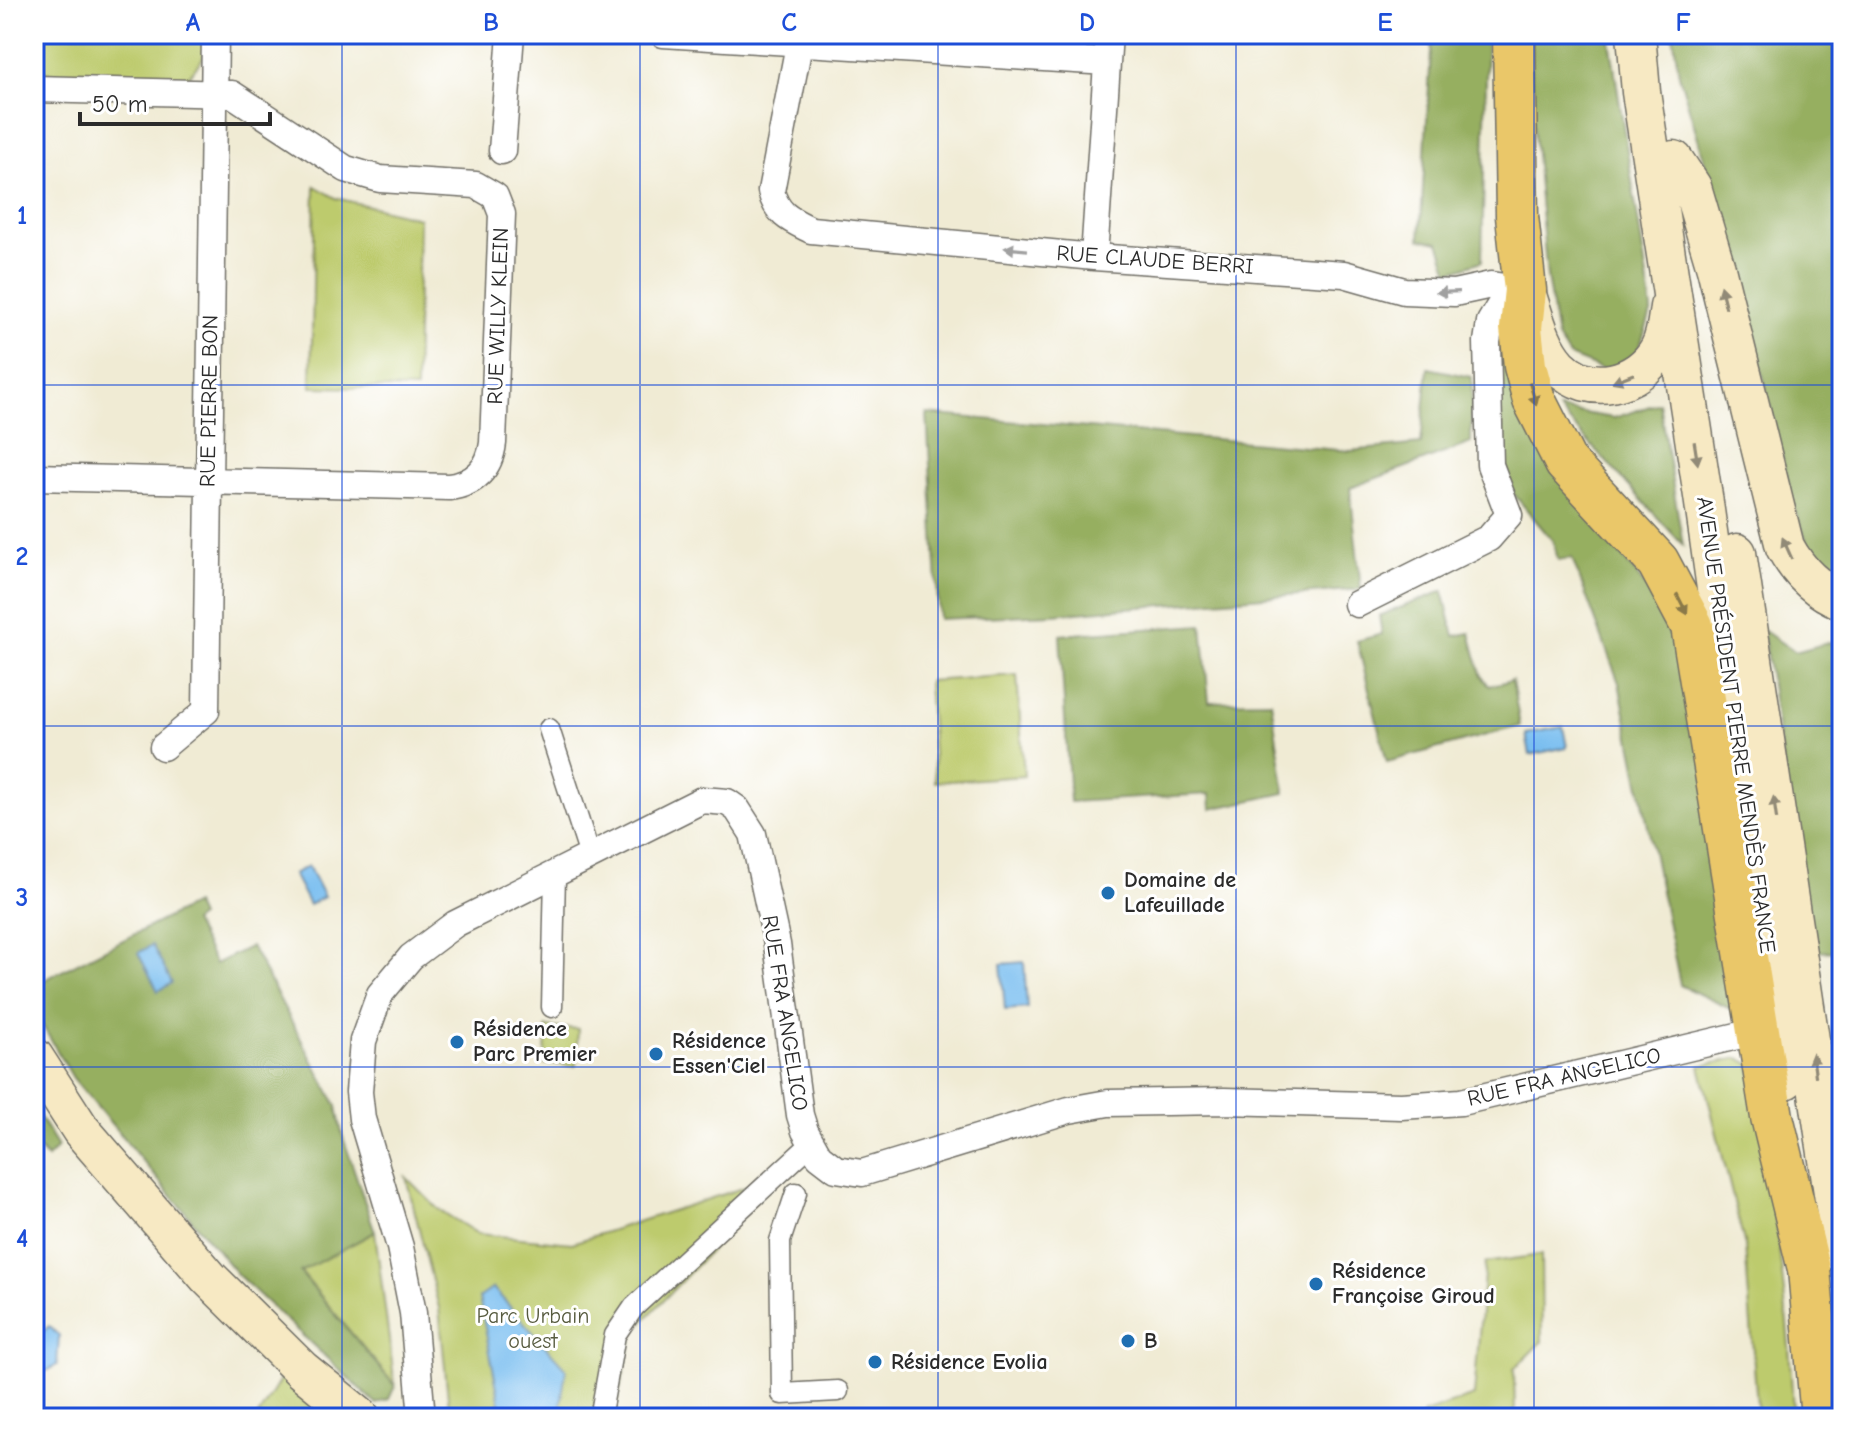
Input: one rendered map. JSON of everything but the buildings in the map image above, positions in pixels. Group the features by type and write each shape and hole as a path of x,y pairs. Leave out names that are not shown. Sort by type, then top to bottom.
{"main road":[{"path":"1514,34 1517,216 1525,290 1521,328 1525,366 1549,434 1566,463 1658,562 1692,626 1772,1117 1826,1261"},
{"name":"AVENUE PRÉSIDENT PIERRE MENDÈS FRANCE","path":"1636,34 1641,92 1769,952 1826,1261"},
{"name":"AVENUE PRÉSIDENT PIERRE MENDÈS FRANCE","path":"1648,34 1661,78 1710,371 1826,1261 1822,1418"},
{"path":"1674,160 1692,187 1716,268 1785,547 1796,566 1812,582 1842,600"},
{"path":"1525,290 1546,346 1559,366 1574,377 1605,384 1620,382 1649,363 1661,347 1671,292"},
{"path":"34,1057 81,1130 209,1278 302,1370 361,1418"}],"street":[{"name":"RUE PIERRE BON","path":"163,747 206,711 215,34"},
{"path":"502,151 511,34"},
{"path":"663,34 800,38 1107,62"},
{"path":"1094,257 1109,34"},
{"name":"RUE CLAUDE BERRI","path":"800,38 771,191 774,205 785,218 811,230 1094,257 1344,274 1404,291 1454,293 1491,285 1525,290"},
{"name":"RUE WILLY KLEIN","path":"34,89 232,94 346,169 380,179 460,183 484,188 495,196 502,214 493,443 491,456 480,474 454,487 34,477"},
{"path":"1357,604 1489,538 1509,515 1490,465 1487,342 1490,322 1502,302 1525,290"},
{"path":"549,729 590,856"},
{"name":"RUE FRA ANGELICO","path":"422,1418 413,1313 400,1247 362,1119 359,1092 363,1041 380,994 411,957 455,924 702,800 727,802 737,809 753,834 777,944 800,1115 811,1144 836,1169 862,1173 1069,1110 1108,1103 1224,1101 1401,1106 1461,1102 1758,1031"},
{"path":"552,1007 555,874"},
{"path":"600,1418 615,1335 634,1307 811,1144"},
{"path":"796,1193 780,1241 782,1394 838,1391"}],"green space":[{"path":"34,34 206,34 203,58 186,80 57,78 34,66"},
{"path":"1432,34 1487,34 1482,261 1449,272 1439,242 1420,239"},
{"path":"1529,34 1609,34 1652,310 1638,352 1606,371 1569,356 1557,338 1547,277 1531,99"},
{"path":"1673,34 1842,34 1842,567 1809,547 1794,508 1741,281 1679,75"},
{"path":"315,186 336,198 419,218 416,389 311,387"},
{"path":"1507,350 1611,542 1661,606 1701,746 1735,1011 1680,985 1619,683 1572,558 1558,560 1553,541 1507,486 1495,351"},
{"path":"1428,368 1472,377 1471,443 1350,488 1361,589 1053,614 939,619 927,414 1350,451 1421,444"},
{"path":"1659,403 1683,545 1558,409 1614,418"},
{"path":"1443,591 1454,636 1470,633 1481,674 1489,686 1512,680 1520,726 1387,762 1357,641 1382,634 1379,616"},
{"path":"1202,625 1209,702 1271,701 1285,793 1211,809 1210,794 1070,802 1060,635"},
{"path":"1763,630 1795,652 1842,639 1842,951 1810,952"},
{"path":"1017,675 1024,776 935,782 928,681"},
{"path":"194,904 200,917 193,922 215,964 251,946 337,1106 342,1134 375,1232 300,1272 395,1386 389,1399 376,1404 237,1274 73,1078 34,1011 34,985"},
{"path":"546,1027 578,1029 576,1066 545,1064"},
{"path":"1739,1058 1750,1064 1772,1196 1788,1329 1793,1418 1758,1418 1745,1246 1700,1066"},
{"path":"34,1108 58,1147 47,1158 34,1144"},
{"name":"Parc Urbain ouest","path":"406,1177 438,1209 478,1234 572,1243 755,1184 728,1232 634,1331 613,1418 450,1418 439,1308"},
{"path":"375,1232 395,1386 300,1271"},
{"path":"1541,1255 1542,1341 1514,1369 1515,1418 1421,1418 1424,1413 1474,1396 1485,1263"},
{"path":"282,1377 334,1418 257,1418"}],"water":[{"path":"1563,727 1567,747 1530,755 1526,734"},
{"path":"308,866 324,897 309,905 293,874"},
{"path":"152,945 172,983 158,991 138,953"},
{"path":"1024,962 1027,1008 1005,1010 1001,964"},
{"path":"493,1288 566,1369 559,1418 503,1418 479,1298"},
{"path":"49,1326 59,1336 57,1365 47,1371 38,1363 40,1334"}],"place":[{"name":"Domaine de Lafeuillade","path":"1108,893"},
{"name":"Résidence Parc Premier","path":"457,1042"},
{"name":"Résidence Essen'Ciel","path":"656,1054"},
{"name":"Résidence Françoise Giroud","path":"1316,1284"},
{"name":"B","path":"1128,1341"},
{"name":"Résidence Evolia","path":"875,1362"}]}
